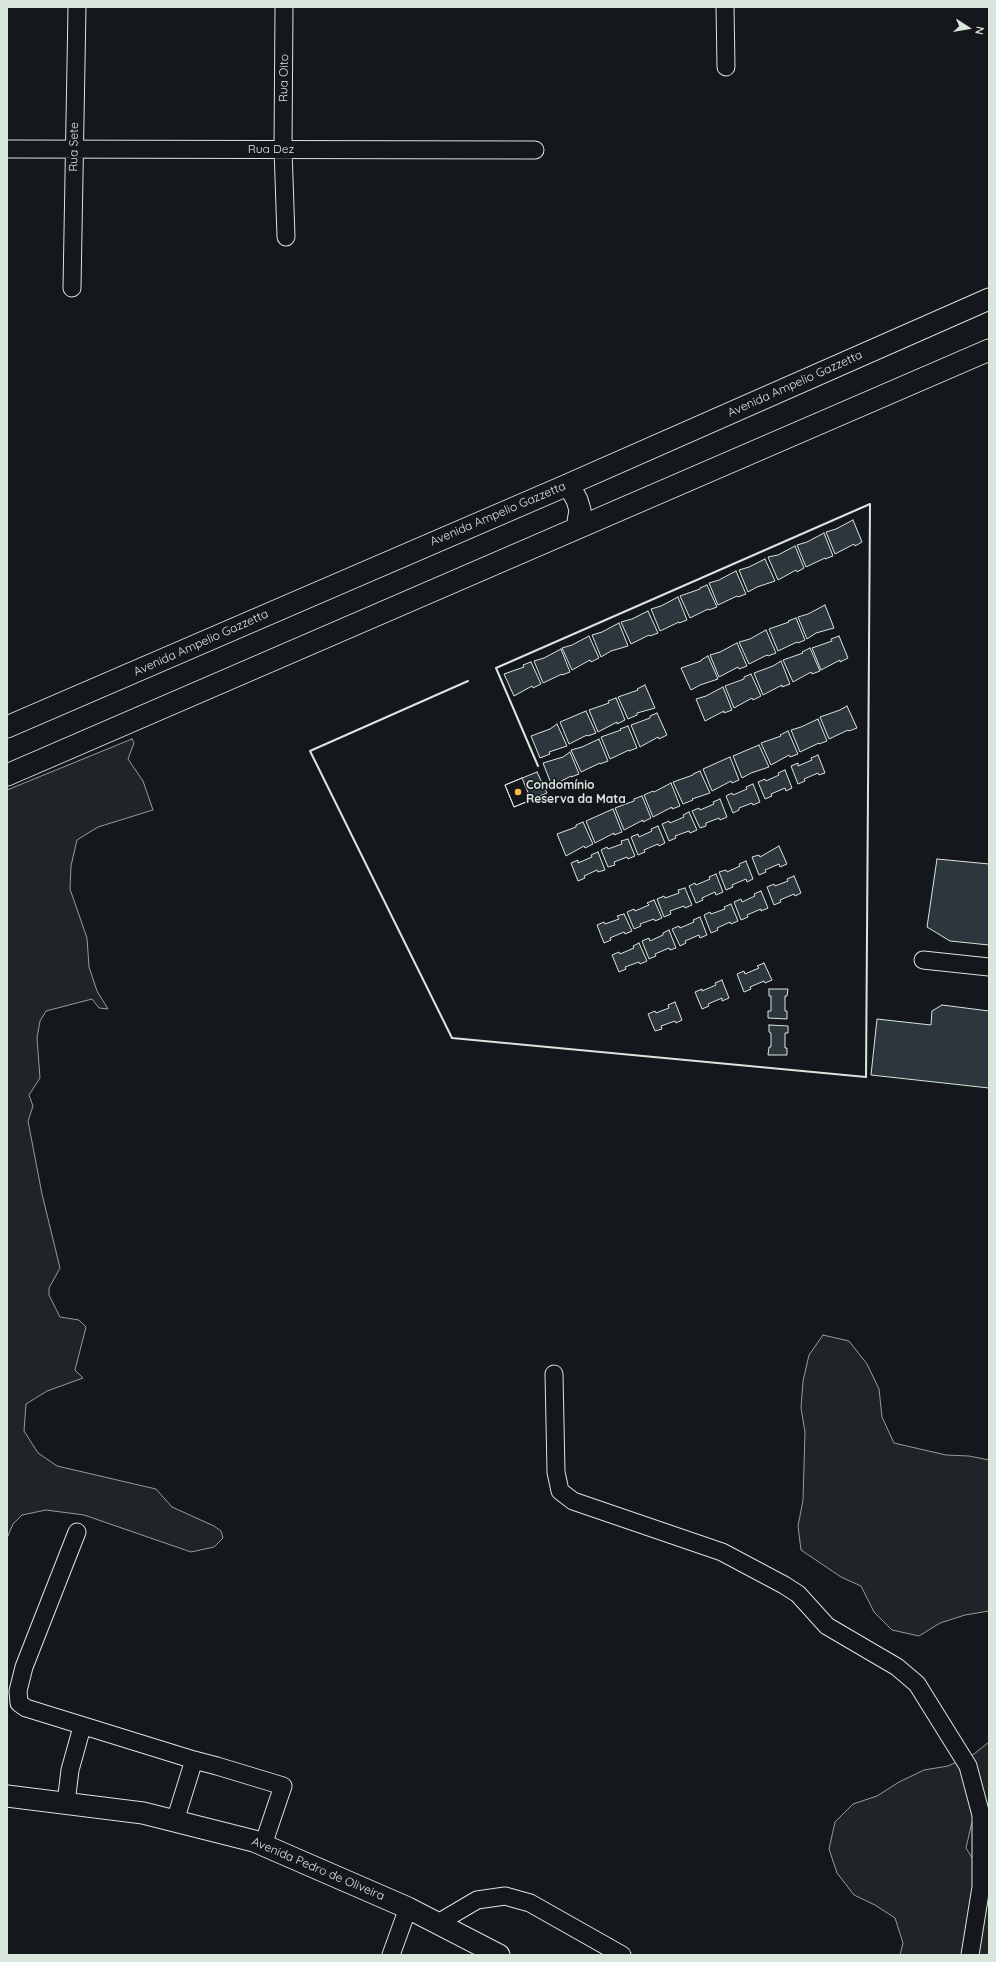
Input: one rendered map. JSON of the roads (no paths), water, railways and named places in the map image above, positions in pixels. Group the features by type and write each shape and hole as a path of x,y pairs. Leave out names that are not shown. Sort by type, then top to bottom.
{"main road":[{"name":"Avenida Ampelio Gazzetta","path":"7,727 565,486 989,299"},
{"path":"7,774 989,350"},
{"path":"565,486 572,491 580,510 577,528"},
{"name":"Avenida Pedro de Oliveira","path":"7,1796 143,1813 263,1845 408,1908 499,1955"}],"street":[{"name":"Rua Sete","path":"72,288 73,148 77,7"},
{"name":"Rua Oito","path":"284,7 283,149 286,237"},
{"path":"725,7 726,67"},
{"name":"Rua Dez","path":"7,149 535,150"},
{"path":"923,960 989,967"},
{"path":"554,1374 556,1472 560,1491 573,1501 722,1552 784,1585 798,1594 827,1626 897,1667 916,1684 968,1766 981,1815 981,1887 970,1955"},
{"path":"77,1532 24,1667 18,1692 19,1703 26,1708 82,1727 282,1786 263,1845"},
{"path":"66,1803 75,1750 82,1727"},
{"path":"175,1821 194,1760"},
{"path":"438,1923 477,1900 505,1896 530,1903 622,1955"},
{"path":"391,1955 408,1908"}],"place":[{"name":"Condomínio Reserva da Mata","path":"518,792"}]}
